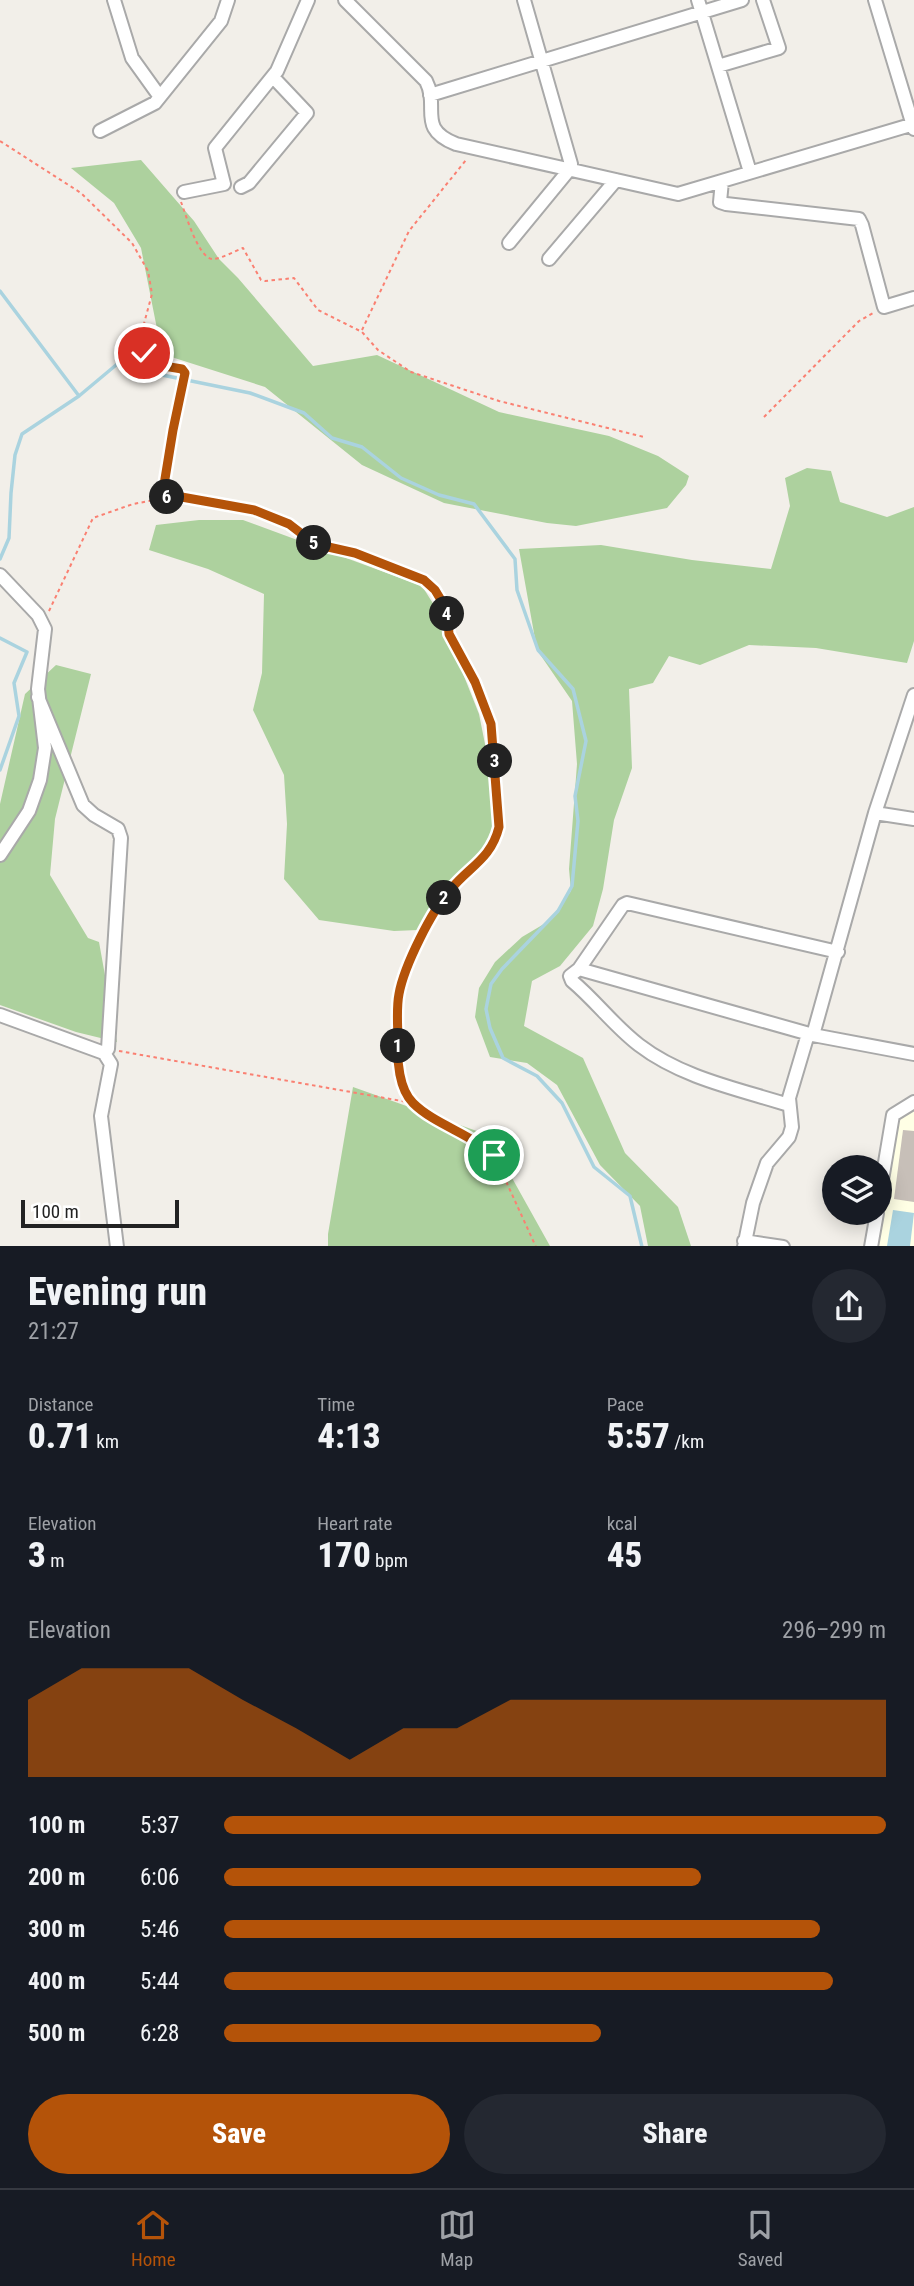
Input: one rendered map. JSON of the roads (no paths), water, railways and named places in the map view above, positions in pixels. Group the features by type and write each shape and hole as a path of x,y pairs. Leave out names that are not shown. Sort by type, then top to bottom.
{"street":[{"path":"114,0 132,58 160,97"},
{"path":"100,131 155,103 221,21 228,0"},
{"path":"184,192 224,184 215,148 273,77 308,0"},
{"path":"345,0 426,81 430,95 430,119 436,131 446,140 678,194 914,126 875,0"},
{"path":"509,243 569,170 571,164 524,0"},
{"path":"430,95 541,61 700,6 742,0"},
{"path":"718,66 779,48 764,0"},
{"path":"700,6 750,173"},
{"path":"241,187 249,183 307,113 273,77"},
{"path":"549,259 616,180"},
{"path":"722,181 720,202 726,205 859,219 884,307 914,298"},
{"path":"0,575 43,622 45,629 38,697 45,748 40,780 29,811 0,855"},
{"path":"770,1246 744,1244 753,1203 767,1163 789,1138 792,1112 789,1105 838,952 875,813 914,695"},
{"path":"38,697 83,806 118,829 121,838 106,1051 111,1065 101,1116 117,1246"},
{"path":"875,813 914,819"},
{"path":"789,1105 673,1066 638,1045 572,982 570,976 579,969 627,903 838,952"},
{"path":"579,969 811,1035 914,1054"},
{"path":"0,1015 106,1051"},
{"path":"886,1155 893,1115 914,1102"},
{"path":"871,1246 875,1225"}],"water":[{"path":"893,1210 914,1213 910,1246 887,1246"}],"waterway":[{"path":"0,291 79,396"},
{"path":"0,559 9,538 15,455 22,434 79,396 128,355 162,375 250,393 304,413 332,438 362,447 401,478 439,495 474,504 515,559 517,590 538,650 573,689 586,741 575,796 578,821 572,886 558,911 491,984 486,1009 490,1028 503,1058 537,1076 562,1103 594,1167 630,1196 642,1246"},
{"path":"0,638 27,652 14,683 19,716 0,770"}]}
